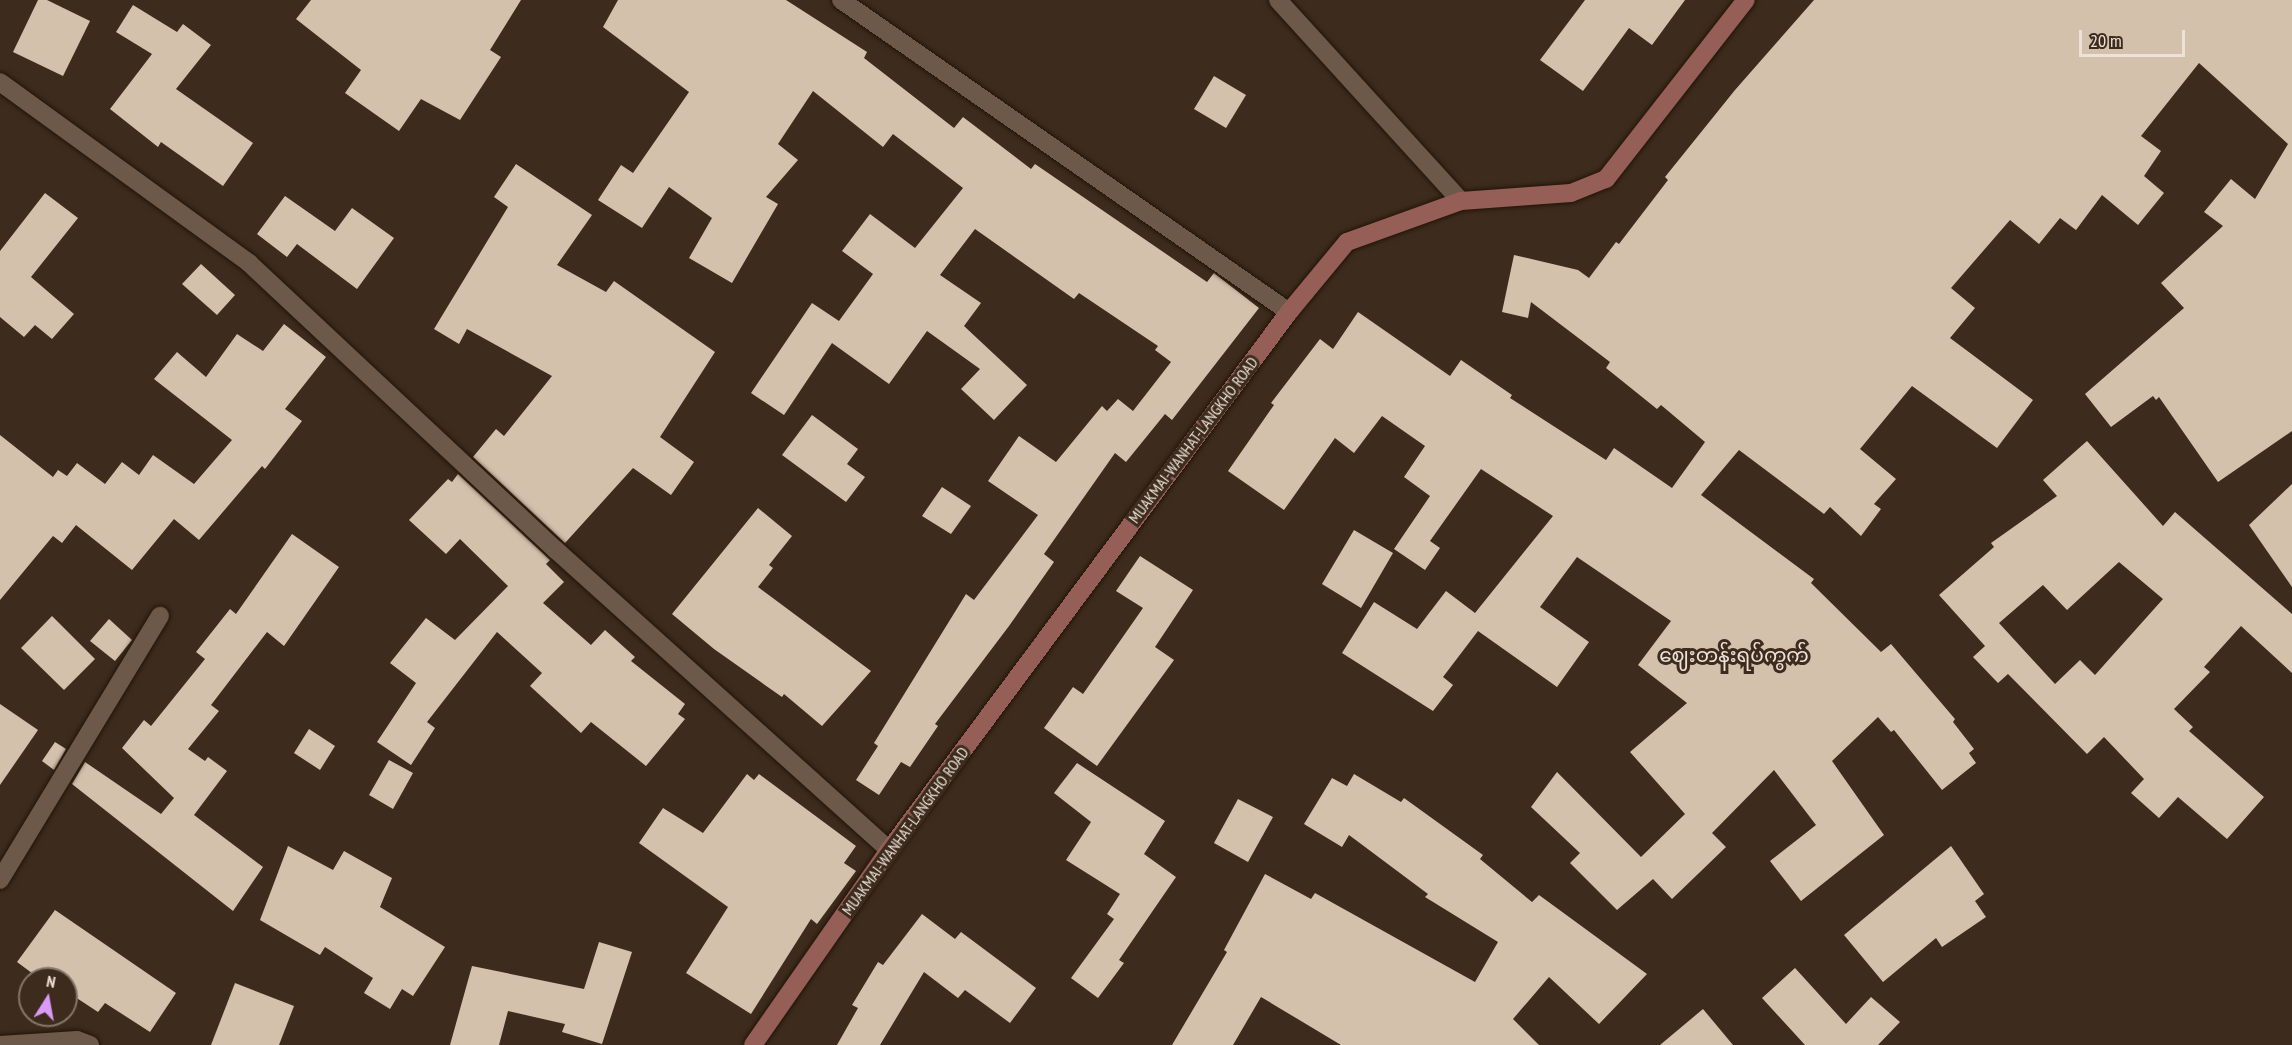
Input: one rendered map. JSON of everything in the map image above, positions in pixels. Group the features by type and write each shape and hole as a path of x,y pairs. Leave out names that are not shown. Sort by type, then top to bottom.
{"main road":[{"name":"MUAKMAI-WANHAT-LANGKHO ROAD","path":"753,1045 889,850 1288,312 1347,243 1461,201 1571,194 1606,179 1746,0"}],"street":[{"path":"841,0 1288,312"},
{"path":"1278,0 1461,201"},
{"path":"0,82 249,263 556,550 889,850"},
{"path":"0,880 160,616"},
{"path":"0,1045 77,1040 90,1045"}],"building":[{"path":"38,0 47,0 90,21 63,76 13,52"},
{"path":"311,0 521,0 490,50 501,57 460,120 421,99 399,131 345,93 361,70 296,19"},
{"path":"618,0 786,0 867,52 864,58 954,128 963,117 1031,169 1035,164 1207,282 1214,273 1259,308 1172,420 1165,414 1126,462 1115,453 1044,554 1054,562 935,724 938,726 910,767 901,762 879,795 856,780 878,746 874,743 966,594 974,600 1038,515 988,481 1019,436 1056,462 1102,406 1107,411 1118,399 1133,411 1171,362 1155,350 1158,346 1079,293 1074,299 975,229 940,275 981,303 964,326 1027,385 994,420 961,389 980,369 927,331 889,384 832,343 784,415 751,393 812,303 839,321 873,274 842,251 870,214 915,248 963,188 893,134 883,147 813,91 778,144 798,160 766,197 778,204 732,283 689,258 712,218 669,187 642,228 598,200 621,165 633,173 689,92 603,27"},
{"path":"1585,0 1685,0 1652,45 1629,28 1583,91 1540,60"},
{"path":"1814,0 2292,0 2292,431 2218,482 2159,397 2156,400 2153,396 2111,427 2085,394 2184,308 2161,283 2223,226 2204,212 2231,179 2255,199 2288,144 2199,63 2141,136 2161,151 2144,176 2164,193 2138,225 2102,195 2076,230 2060,218 2039,244 2010,220 1951,288 1975,308 1950,338 2033,400 1997,448 1912,386 1860,449 1896,479 1874,504 1881,509 1861,536 1830,507 1824,514 1739,450 1701,495 1814,579 1811,583 1881,652 1891,644 1955,719 1953,722 1974,749 1969,753 1976,763 1942,790 1894,730 1891,732 1878,717 1832,761 1884,835 1801,901 1770,861 1816,825 1774,770 1712,833 1726,847 1672,899 1653,879 1617,910 1570,863 1580,853 1531,807 1557,772 1641,857 1685,814 1630,752 1687,703 1638,665 1671,621 1577,557 1540,607 1589,642 1557,687 1478,631 1443,677 1453,685 1433,711 1342,653 1374,602 1417,629 1446,591 1475,613 1553,516 1481,469 1430,541 1440,548 1425,570 1394,549 1430,496 1404,477 1425,446 1382,416 1354,453 1335,438 1284,510 1228,471 1274,405 1271,403 1320,339 1333,349 1358,312 1450,376 1461,360 1512,395 1510,398 1606,460 1614,448 1672,488 1705,442 1661,405 1657,409 1606,368 1610,362 1531,302 1528,318 1502,312 1514,255 1578,270 1589,278 1616,242 1619,244 1668,180 1665,177 1735,90"},
{"path":"133,5 177,32 183,24 211,45 176,89 253,143 223,186 161,142 158,147 110,109 152,54 116,32"},
{"path":"1214,76 1246,95 1226,128 1194,109"},
{"path":"516,164 592,215 557,265 606,292 614,281 715,352 660,437 694,462 671,495 633,468 565,543 473,457 496,429 504,436 552,376 467,329 459,344 434,329 508,207 494,197"},
{"path":"45,193 78,218 31,277 74,314 52,339 35,325 24,337 0,317 0,251"},
{"path":"285,196 335,231 352,208 394,238 357,289 297,244 287,257 257,234"},
{"path":"201,264 235,295 217,315 182,284"},
{"path":"284,324 326,357 285,409 302,421 265,469 262,466 199,540 174,519 132,570 76,525 62,543 53,536 0,600 0,435 53,477 58,470 67,476 77,463 105,484 122,462 139,475 153,455 194,484 232,440 154,379 177,352 206,377 237,334 263,351"},
{"path":"812,415 858,449 847,464 865,477 846,502 782,455"},
{"path":"2087,441 2163,526 2175,512 2292,614 2292,673 2241,626 2204,667 2210,672 2174,709 2193,727 2189,731 2264,797 2227,839 2178,797 2159,818 2131,793 2144,779 2104,737 2087,754 2008,674 1998,683 1973,657 1985,646 1939,595 1994,547 1991,543 2057,496 2043,480","holes":["2119,562 2163,599 2095,675 2080,660 2055,684 1999,623 2043,585 2067,610"]},
{"path":"458,474 550,560 546,564 564,582 543,603 591,645 605,630 635,657 631,661 685,704 678,714 685,719 646,766 591,722 581,733 530,686 542,673 497,632 427,722 435,728 411,765 377,742 416,683 390,663 426,618 455,640 508,586 460,539 446,554 409,520 448,479 452,482"},
{"path":"2292,484 2292,587 2249,525"},
{"path":"942,487 971,506 951,534 922,516"},
{"path":"758,508 792,536 769,565 773,568 758,587 871,671 822,726 784,694 782,697 714,649 672,614"},
{"path":"1354,530 1393,553 1361,608 1322,584"},
{"path":"292,534 339,567 284,646 267,632 211,705 219,711 188,749 205,761 208,757 227,771 194,815 263,867 233,911 72,784 85,762 161,814 174,798 122,748 144,720 151,726 205,659 196,652 230,609 236,614"},
{"path":"1140,556 1193,590 1155,647 1174,660 1097,766 1044,728 1073,687 1083,694 1143,608 1116,591"},
{"path":"52,616 95,659 64,690 21,648"},
{"path":"109,619 132,640 115,661 90,641"},
{"path":"0,704 38,730 0,785"},
{"path":"309,729 335,746 320,770 294,753"},
{"path":"55,742 66,749 54,770 42,761"},
{"path":"389,760 413,773 393,809 369,795"},
{"path":"1077,763 1165,821 1144,854 1176,877 1119,960 1124,963 1098,998 1071,978 1114,919 1107,914 1120,894 1066,860 1091,822 1054,793"},
{"path":"747,774 754,780 759,774 856,846 844,863 856,871 817,924 811,919 751,1014 686,973 728,907 639,843 663,808 703,833"},
{"path":"1354,774 1401,802 1404,798 1483,855 1480,859 1532,902 1539,895 1647,974 1599,1024 1549,977 1513,1019 1539,1045 1341,1045 1261,997 1233,1045 1172,1045 1227,952 1224,950 1265,874 1311,899 1315,893 1475,982 1498,942 1425,897 1428,894 1349,835 1342,847 1304,824 1332,778 1347,786"},
{"path":"1238,799 1273,817 1248,862 1214,843"},
{"path":"288,846 333,870 344,851 392,878 380,907 445,947 413,996 402,989 390,1009 364,993 373,978 325,947 320,955 260,920"},
{"path":"1951,846 1984,894 1975,901 1986,917 1942,947 1936,938 1883,982 1844,935"},
{"path":"55,910 176,993 150,1032 105,1003 98,1012 78,999 78,967 24,967 17,962"},
{"path":"922,914 955,939 961,932 1036,988 1010,1023 965,990 958,998 924,972 880,1045 837,1045 858,1008 852,1005 878,962 883,965"},
{"path":"599,942 632,952 602,1044 562,1032 565,1024 508,1011 499,1045 450,1045 472,966 584,989"},
{"path":"1795,968 1846,1024 1871,997 1900,1022 1878,1045 1805,1045 1762,998"},
{"path":"235,983 294,1006 279,1045 211,1045"},
{"path":"1703,1009 1733,1045 1660,1045"}],"district":[{"name":"ဈေးတန်းရပ်ကွက်","path":"1734,655"}]}
